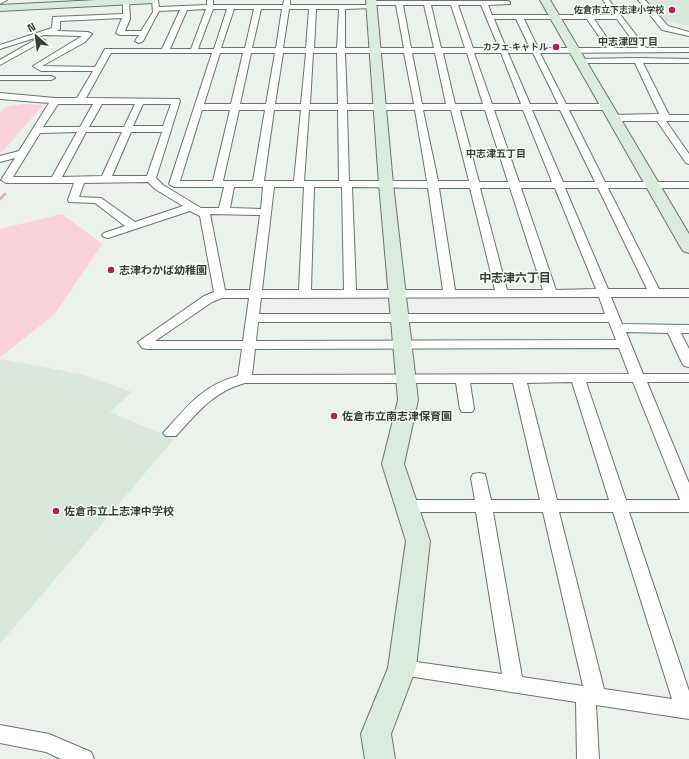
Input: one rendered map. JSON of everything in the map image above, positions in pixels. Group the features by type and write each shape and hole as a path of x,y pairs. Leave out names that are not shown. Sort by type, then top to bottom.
{"street":[{"path":"0,2 4,0"},
{"path":"0,8 145,0 184,8 210,5 258,7 286,4 313,7 342,7 371,3 508,2"},
{"path":"545,0 576,56 689,248"},
{"path":"606,0 644,50"},
{"path":"641,0 686,50"},
{"path":"122,1 126,16 120,33 144,33"},
{"path":"134,51 144,33 155,3"},
{"path":"371,3 386,184 408,400 392,464 418,541 402,668 376,734 380,759"},
{"path":"399,3 432,184 450,294"},
{"path":"427,3 451,105 455,107 502,294"},
{"path":"454,3 516,184 551,294"},
{"path":"484,3 689,502"},
{"path":"245,379 266,212 264,184 270,107 286,4"},
{"path":"194,50 210,5"},
{"path":"230,7 174,184 689,184"},
{"path":"217,184 258,7"},
{"path":"305,294 305,107 313,7"},
{"path":"342,7 341,50 350,294"},
{"path":"165,50 184,8"},
{"path":"0,47 56,29 56,20 126,16"},
{"path":"490,17 619,17"},
{"path":"519,17 655,293"},
{"path":"589,17 612,50"},
{"path":"665,28 689,34"},
{"path":"41,33 88,34 82,40 37,66 41,69 98,69"},
{"path":"0,63 54,33"},
{"path":"80,101 108,51 535,50 576,56 637,60 689,61"},
{"path":"576,56 612,50 686,50"},
{"path":"637,60 662,117 689,162"},
{"path":"37,100 57,69"},
{"path":"0,78 51,78"},
{"path":"11,78 0,95 55,101 176,101 151,179"},
{"path":"3,180 23,152 55,101"},
{"path":"56,179 99,101"},
{"path":"106,179 140,101"},
{"path":"199,107 563,107 662,117 689,118"},
{"path":"37,130 167,129"},
{"path":"0,158 23,152"},
{"path":"80,179 72,200 97,200 133,226"},
{"path":"3,180 151,179 159,187 205,215 220,294"},
{"path":"224,211 230,184"},
{"path":"108,235 133,226 195,209 266,212"},
{"path":"624,344 147,345 145,342 208,299 220,294 689,293"},
{"path":"253,318 400,318 616,323 689,328"},
{"path":"672,328 689,363"},
{"path":"171,433 208,393 220,386 245,379 689,378"},
{"path":"462,379 467,409"},
{"path":"519,379 550,506 591,696 588,759"},
{"path":"402,668 687,710 578,379"},
{"path":"479,478 513,684"},
{"path":"405,506 689,506"},
{"path":"0,734 49,744 83,759"}],"shaded area":[{"name":"佐倉市立下志津小学校","path":"646,0 689,0 689,26 662,20"},
{"path":"23,104 43,105 3,151 0,152 0,112 6,107"},
{"path":"62,214 102,244 54,315 0,357 0,229"},
{"name":"佐倉市立上志津中学校","path":"0,359 81,374 132,392 110,412 174,439 0,644"}],"waterway":[{"path":"0,199 5,194"}],"place":[{"name":"佐倉市立下志津小学校","path":"672,10"},
{"name":"カフェ キャトル","path":"556,47"},
{"name":"志津わかば幼稚園","path":"111,270"},
{"name":"佐倉市立南志津保育園","path":"334,416"},
{"name":"佐倉市立上志津中学校","path":"56,511"}],"district":[{"name":"中志津四丁目","path":"628,41"},
{"name":"中志津五丁目","path":"496,153"},
{"name":"中志津六丁目","path":"515,278"}]}
